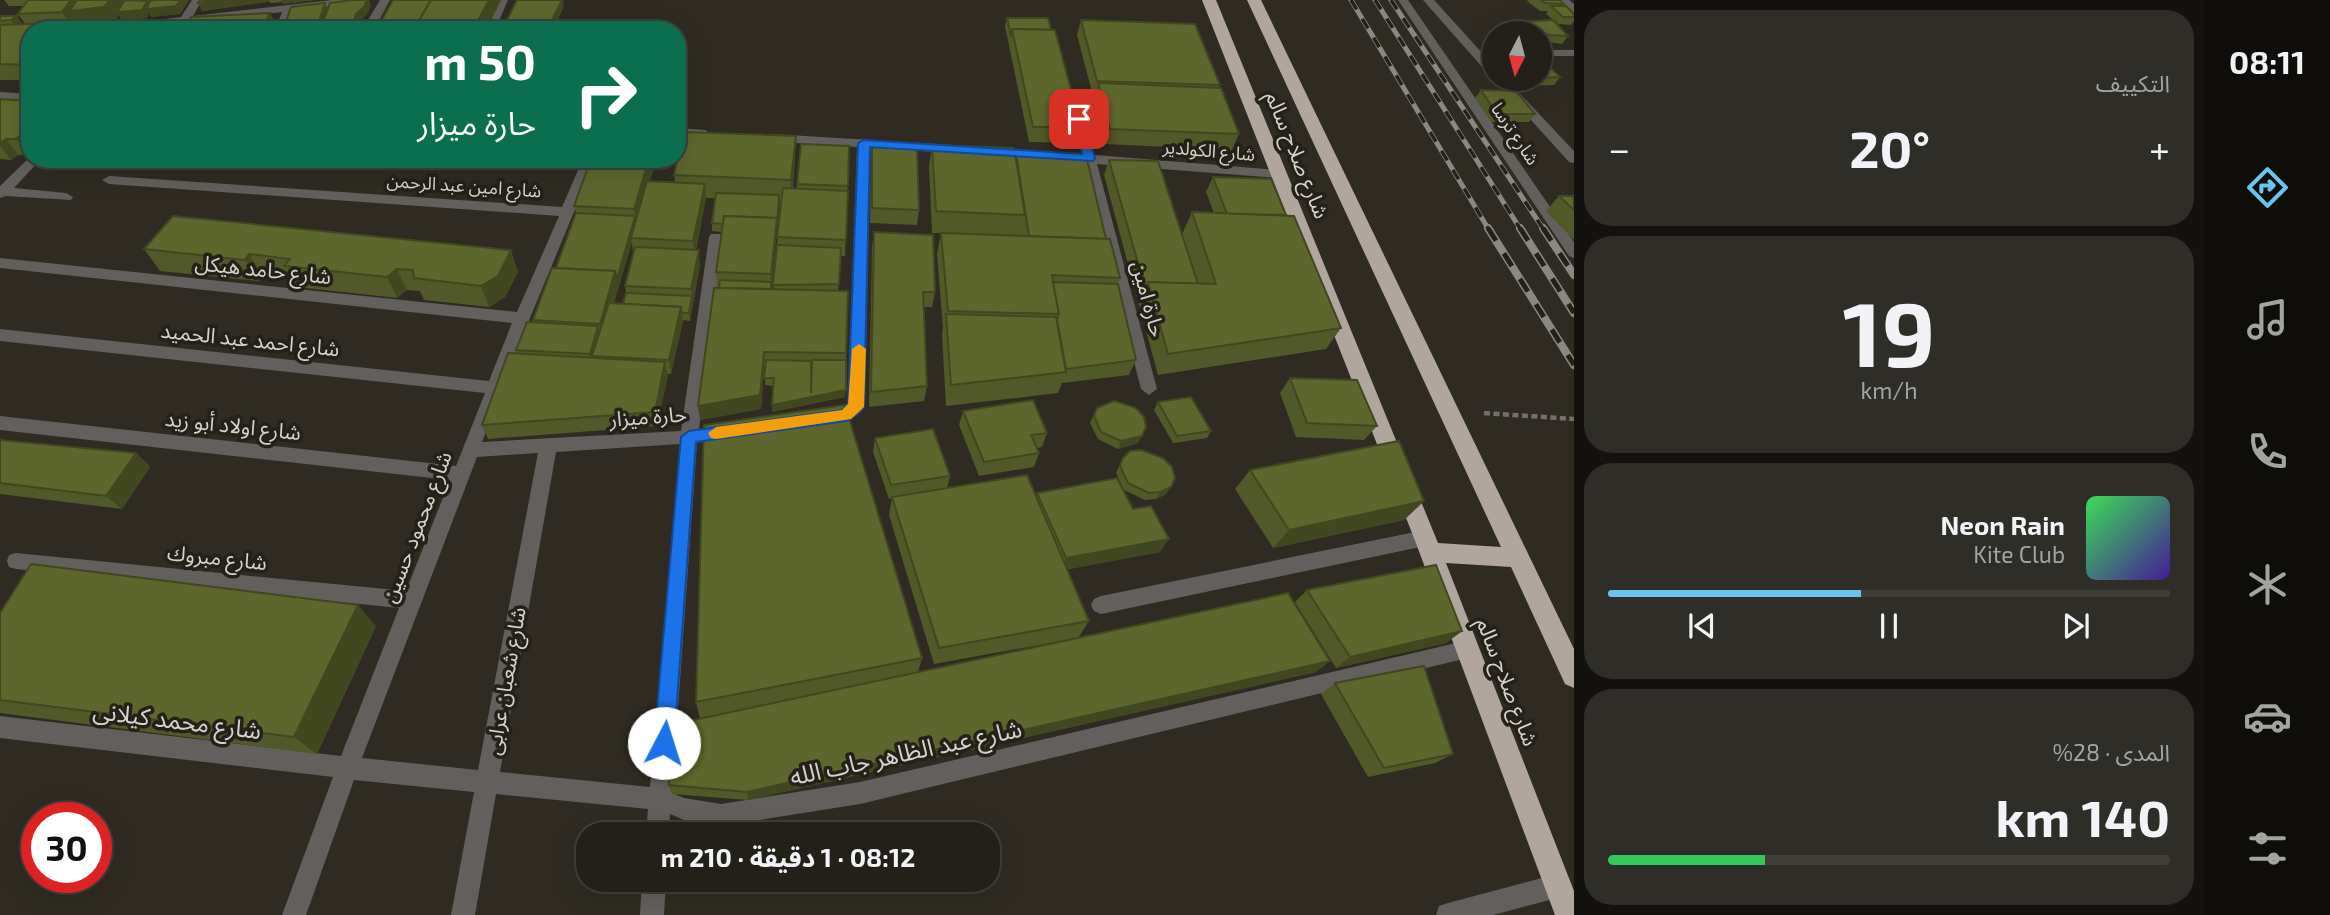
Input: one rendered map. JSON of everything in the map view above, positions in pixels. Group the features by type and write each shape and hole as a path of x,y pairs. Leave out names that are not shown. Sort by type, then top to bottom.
{"highway":[{"name":"شارع صلاح سالم","path":"1209,0 1469,649 1569,915"},
{"name":"شارع صلاح سالم","path":"1254,0 1574,676"},
{"path":"1428,545 1518,558"}],"street":[{"path":"184,21 197,0"},
{"path":"209,21 361,0"},
{"path":"373,21 385,0"},
{"path":"493,21 503,0"},
{"name":"شارع ترسا","path":"1403,0 1574,253"},
{"path":"1428,0 1482,60"},
{"path":"1563,0 1574,10"},
{"path":"284,21 289,9"},
{"path":"1552,53 1574,53"},
{"path":"1511,91 1574,159"},
{"path":"0,96 21,97"},
{"name":"حارة امين","path":"1074,99 1149,388"},
{"path":"686,133 717,135"},
{"path":"757,137 961,150"},
{"path":"807,421 846,415 856,407 870,240 864,143"},
{"name":"شارع الكولدير","path":"1051,156 1278,174"},
{"path":"1,192 26,168"},
{"name":"شارع محمود حسين","path":"294,915 347,768 522,318 586,168"},
{"name":"شارع امين عبد الرحمن","path":"109,180 565,212"},
{"path":"1,192 66,197"},
{"path":"658,822 689,437 716,237"},
{"name":"شارع حامد هيكل","path":"0,263 522,318"},
{"name":"شارع احمد عبد الحميد","path":"0,335 496,388"},
{"name":"شارع اولاد أبو زيد","path":"0,423 462,474"},
{"name":"حارة ميزار","path":"472,450 689,437 741,430"},
{"name":"شارع شعبان عرابى","path":"464,915 548,447"},
{"path":"1101,605 1428,545"},
{"name":"شارع مبروك","path":"16,561 413,601"},
{"name":"شارع عبد الظاهر جاب الله","path":"347,768 660,799 684,809 721,815 860,793 1469,649"},
{"name":"شارع محمد كيلانى","path":"0,727 347,768"},
{"path":"1448,915 1557,886"},
{"path":"652,915 653,892"}],"path":[{"path":"1449,410 1574,419"}],"building":[{"path":"28,0 71,0 62,12 18,14"},
{"path":"77,0 110,0 104,7 70,11"},
{"path":"125,0 148,0 142,10 117,12"},
{"path":"180,0 176,6 147,9 150,1"},
{"path":"200,0 222,0 198,3"},
{"path":"367,0 354,21 323,21 330,3"},
{"path":"393,0 431,0 419,21 381,21"},
{"path":"431,0 489,0 478,21 419,21"},
{"path":"517,0 562,0 552,21 506,21"},
{"path":"1541,0 1560,0 1564,4 1545,3"},
{"path":"325,3 319,21 286,21 291,7"},
{"path":"1551,6 1566,6 1574,17 1563,17"},
{"path":"270,13 266,21 189,21 191,17"},
{"path":"0,16 17,16 11,20 0,21"},
{"path":"1007,18 1048,18 1051,30 1012,29 1011,37"},
{"path":"1081,20 1195,24 1220,85 1097,81"},
{"path":"1553,20 1568,36 1552,35 1552,21 1534,21"},
{"path":"21,24 21,65 0,64 0,25"},
{"path":"1012,29 1055,30 1081,127 1033,127"},
{"path":"1552,69 1560,77 1552,77"},
{"path":"1098,83 1221,88 1239,134 1110,129"},
{"path":"1481,90 1516,91 1535,114 1497,114"},
{"path":"0,99 21,100 21,135 16,139 6,139 0,143"},
{"path":"686,132 796,136 791,180 674,175 676,168 686,168"},
{"path":"801,144 849,146 848,186 797,184"},
{"path":"932,145 1014,148 1025,215 936,211"},
{"path":"872,147 917,148 919,210 872,208"},
{"path":"1016,153 1086,155 1106,239 1029,236"},
{"path":"1109,160 1158,161 1198,284 1148,282 1145,288"},
{"path":"588,168 646,168 634,209 574,206"},
{"path":"1213,177 1271,179 1286,215 1227,214"},
{"path":"647,181 705,184 693,241 631,238"},
{"path":"783,188 848,191 846,240 777,237"},
{"path":"716,193 779,195 777,226 777,218 724,216 723,224 712,223"},
{"path":"1559,196 1574,196 1574,210"},
{"path":"1192,212 1294,216 1341,328 1168,354 1148,282 1216,284"},
{"path":"576,213 635,216 617,279 615,271 556,268"},
{"path":"173,216 511,250 498,276 481,286 414,278 413,270 397,269 387,277 284,266 290,259 249,254 245,260 144,249"},
{"path":"724,216 777,218 771,274 716,272"},
{"path":"874,232 933,235 935,292 923,292 927,386 871,392"},
{"path":"941,233 1110,239 1120,278 1052,275 1059,314 948,311"},
{"path":"777,245 841,248 839,284 773,285"},
{"path":"635,247 699,250 691,289 625,286"},
{"path":"552,268 615,271 600,324 533,320"},
{"path":"720,280 771,282 771,289 719,288"},
{"path":"1053,282 1118,284 1136,360 1066,369"},
{"path":"714,288 848,291 846,353 764,352 760,395 698,406"},
{"path":"626,293 692,296 689,313 682,313 681,307 623,304"},
{"path":"609,303 681,307 669,360 592,356"},
{"path":"946,314 1056,317 1066,372 951,385"},
{"path":"527,322 598,326 590,354 516,350"},
{"path":"508,353 665,362 655,412 482,425"},
{"path":"766,360 811,361 811,393 812,360 846,360 846,390 772,405 774,378 764,378"},
{"path":"1290,378 1357,380 1377,426 1307,423"},
{"path":"1191,397 1211,431 1177,436 1158,402"},
{"path":"1033,400 1047,433 1031,435 1039,453 984,462 963,411"},
{"path":"1114,401 1136,408 1144,417 1146,427 1142,436 1121,441 1101,432 1094,416 1097,408"},
{"path":"845,405 922,658 696,702 704,425"},
{"path":"933,429 950,476 891,485 875,438"},
{"path":"0,440 136,453 106,496 0,483"},
{"path":"1399,441 1424,501 1289,530 1250,470"},
{"path":"1141,450 1163,458 1172,467 1175,478 1171,487 1149,493 1128,483 1120,466 1123,458 1130,451"},
{"path":"1027,475 1089,621 939,648 892,497"},
{"path":"1117,478 1133,509 1151,506 1169,539 1066,558 1037,493"},
{"path":"31,564 358,605 294,737 0,700 0,613"},
{"path":"1436,565 1462,631 1350,657 1307,590"},
{"path":"1288,593 1330,661 747,792 669,785 675,724"},
{"path":"1424,666 1453,754 1384,768 1335,683"}],"railway":[{"path":"1351,0 1489,230"},
{"path":"1375,0 1521,230"},
{"path":"1391,0 1544,230"},
{"path":"1488,228 1574,365"},
{"path":"1520,228 1574,313"},
{"path":"1543,228 1574,275"}],"slow traffic":[{"path":"716,433 846,415 856,407 859,349"}],"route":[{"path":"664,743 689,437 846,415 856,407 864,143 1089,158 1079,119"}]}
